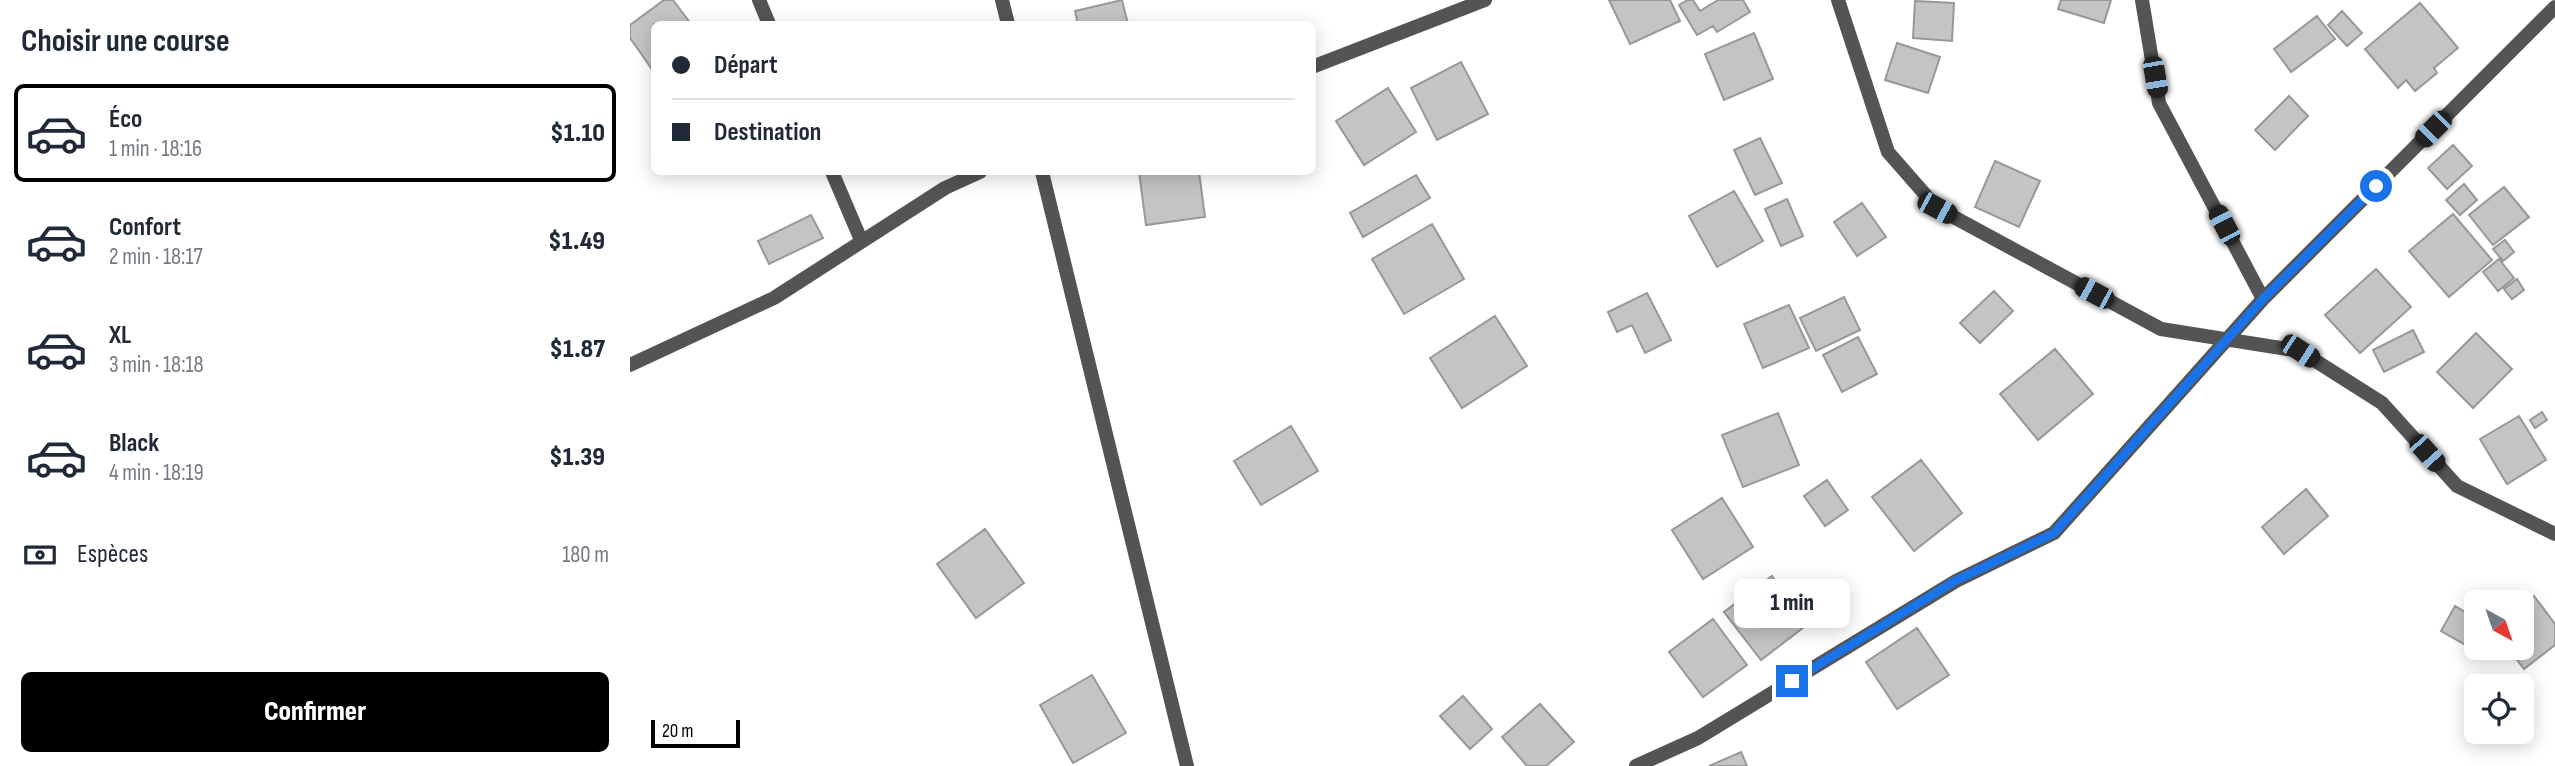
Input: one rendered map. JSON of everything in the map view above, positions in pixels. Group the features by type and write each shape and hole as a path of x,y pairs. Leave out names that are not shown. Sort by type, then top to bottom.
{"street":[{"path":"759,0 768,21"},
{"path":"1002,0 1007,21"},
{"path":"1316,65 1485,0"},
{"path":"1838,0 1888,152 1937,208 2161,329 2300,351 2382,403 2457,486 2555,534"},
{"path":"2142,0 2159,103 2263,299"},
{"path":"1636,766 1698,738 1955,581 2054,533 2230,340 2263,299 2555,7"},
{"path":"833,175 861,240"},
{"path":"630,365 774,298 945,188 973,175"},
{"path":"1043,175 1187,766"}],"building":[{"path":"664,0 673,0 689,21 651,21 651,68 630,38 630,25"},
{"path":"1122,0 1127,21 1077,21 1075,11"},
{"path":"1609,0 1670,0 1680,21 1630,44"},
{"path":"1693,0 1700,11 1718,0 1743,0 1750,12 1717,32 1713,26 1697,35 1679,5"},
{"path":"2061,0 2111,0 2104,23 2058,9"},
{"path":"1915,1 1954,3 1952,41 1913,38"},
{"path":"2420,3 2458,48 2434,68 2437,73 2415,91 2406,80 2398,88 2365,49"},
{"path":"2342,11 2362,33 2347,46 2328,25"},
{"path":"2317,16 2335,39 2291,72 2274,49"},
{"path":"1754,33 1773,79 1724,100 1705,54"},
{"path":"1897,43 1940,57 1928,93 1885,80"},
{"path":"1461,62 1488,114 1437,140 1411,88"},
{"path":"1388,88 1416,132 1364,165 1336,121"},
{"path":"2289,96 2308,116 2275,150 2255,130"},
{"path":"1760,138 1782,183 1755,195 1734,150"},
{"path":"2453,145 2472,166 2447,189 2428,168"},
{"path":"1995,161 2040,181 2019,227 1975,207"},
{"path":"1139,175 1199,175 1205,217 1146,225"},
{"path":"1416,175 1430,198 1363,237 1350,213"},
{"path":"2464,184 2477,200 2460,215 2446,200"},
{"path":"2504,187 2529,217 2493,245 2469,215"},
{"path":"1734,191 1763,241 1717,267 1689,216"},
{"path":"1787,199 1803,236 1781,246 1765,209"},
{"path":"1862,203 1886,237 1857,256 1834,222"},
{"path":"2453,214 2492,260 2449,297 2409,251"},
{"path":"811,215 823,238 769,264 758,241"},
{"path":"1432,224 1464,279 1404,314 1372,259"},
{"path":"2505,240 2514,252 2503,261 2493,249"},
{"path":"2499,259 2514,278 2498,291 2483,272"},
{"path":"2376,269 2411,307 2360,353 2325,315"},
{"path":"2517,279 2524,290 2512,299 2504,289"},
{"path":"1994,291 2013,311 1980,343 1960,323"},
{"path":"1647,293 1671,340 1645,353 1632,325 1617,332 1608,312"},
{"path":"1844,297 1860,330 1816,351 1800,318"},
{"path":"1789,305 1809,348 1763,368 1744,324"},
{"path":"1495,316 1527,366 1462,408 1430,358"},
{"path":"2413,330 2424,352 2384,372 2373,350"},
{"path":"2476,333 2512,369 2473,408 2437,372"},
{"path":"1858,337 1877,374 1842,392 1823,355"},
{"path":"2055,349 2093,394 2038,440 2000,394"},
{"path":"2542,412 2547,420 2535,428 2530,420"},
{"path":"1778,413 1799,465 1743,487 1722,435"},
{"path":"2519,416 2546,460 2507,484 2480,439"},
{"path":"1291,426 1318,471 1261,505 1234,461"},
{"path":"1921,460 1962,513 1914,551 1872,497"},
{"path":"1827,480 1848,510 1825,526 1804,496"},
{"path":"2306,489 2328,516 2284,554 2262,527"},
{"path":"1722,498 1753,547 1703,579 1672,530"},
{"path":"985,529 1024,583 976,618 937,564"},
{"path":"1772,576 1808,624 1761,660 1724,612"},
{"path":"2534,596 2555,624 2555,645 2524,669 2517,660 2534,660"},
{"path":"2455,606 2464,611 2464,644 2441,631"},
{"path":"1713,619 1747,665 1703,697 1669,652"},
{"path":"1917,628 1949,675 1897,709 1866,662"},
{"path":"1092,675 1126,733 1073,763 1040,705"},
{"path":"1463,696 1492,729 1470,749 1440,716"},
{"path":"1540,704 1574,742 1546,766 1527,766 1502,737"},
{"path":"1741,752 1747,766 1709,766"}],"route":[{"path":"1792,681 1955,581 2054,533 2230,340 2263,299 2376,186"}]}
